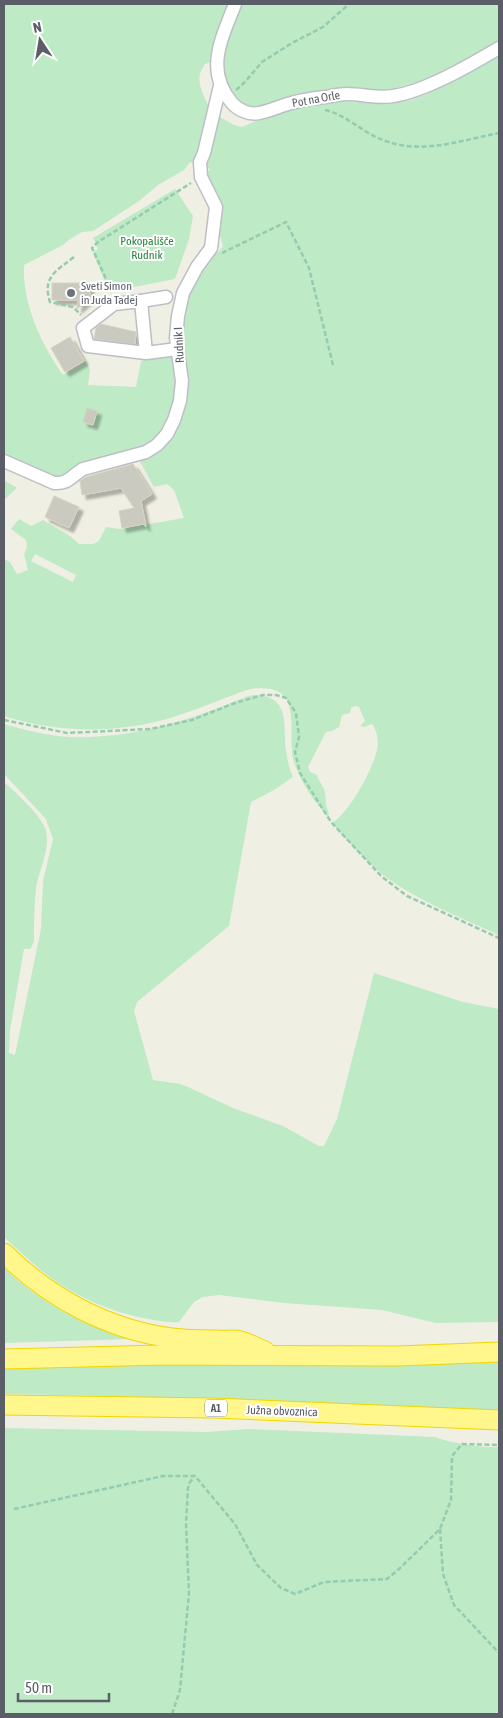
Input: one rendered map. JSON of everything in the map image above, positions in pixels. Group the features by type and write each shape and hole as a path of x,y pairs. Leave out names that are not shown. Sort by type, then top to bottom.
{"highway":[{"path":"4,1253 42,1286 73,1305 105,1321 143,1333 169,1338 240,1341 276,1355"},
{"path":"4,1359 144,1356 398,1356 499,1352"},
{"name":"Južna obvoznica","path":"4,1405 213,1408 499,1420"}],"street":[{"name":"Pot na Orle","path":"235,4 218,50 217,65 220,86 227,98 244,112 258,113 292,102 323,97 348,94 370,97 392,96 414,91 445,77 499,48"},
{"path":"201,177 200,162 204,153 220,86"},
{"name":"Rudnik I","path":"4,461 54,483 62,483 83,469 146,452 157,446 167,434 180,401 182,381 176,338 183,293 197,267 211,248 216,207 201,177"},
{"path":"166,297 114,304 83,328 88,346 146,354 177,349"},
{"path":"141,301 146,354"}],"path":[{"path":"227,98 244,83 262,62 292,43 323,27 349,4"},
{"path":"317,108 334,112 375,137 399,146 436,147 499,132"},
{"path":"114,304 114,296 92,248 98,242 201,177"},
{"path":"220,254 286,222 308,268 333,366"},
{"path":"74,257 51,277 47,283 47,295 50,302 73,307 81,315 83,328"},
{"path":"4,720 67,733 150,729 192,720 235,702 262,695 276,695 286,698 296,713 298,737 295,752 300,773 331,822 381,876 407,896 499,938"},
{"path":"195,1476 235,1524 257,1564 281,1588 295,1594 324,1582 387,1579 440,1530 452,1500 452,1456 462,1444 493,1443 499,1445"},
{"path":"14,1509 163,1476 195,1476"},
{"path":"172,1714 180,1690 190,1593 186,1523 188,1488 195,1476"},
{"path":"440,1530 443,1574 454,1605 499,1653"}],"green space":[{"path":"4,4 231,4 218,36 211,62 205,64 201,70 200,82 211,112 234,125 242,127 277,112 310,102 386,103 411,100 427,94 499,54 499,935 405,890 365,859 332,823 339,818 353,801 371,768 377,750 377,736 372,724 364,727 360,726 365,721 359,707 351,708 350,713 342,715 339,727 326,732 308,767 310,772 317,775 324,789 329,813 328,817 309,793 295,765 292,752 290,711 287,701 280,693 268,689 250,689 170,718 129,727 108,729 66,728 24,722 4,716 4,559 10,562 17,574 28,570 24,554 27,547 26,540 11,529 19,519 31,526 43,520 79,544 93,544 99,541 106,527 120,529 184,518 174,490 167,484 154,487 139,460 161,449 178,424 184,403 186,384 180,322 186,297 200,268 208,258 223,246 203,178 210,169 190,162 184,170 158,185 139,201 93,231 82,232 63,245 24,265 26,294 34,323 47,350 63,375 86,361 90,370 88,385 136,387 141,361 168,356 175,362 178,370 176,399 172,417 160,437 141,449 80,467 66,476 58,478 40,476 4,459","holes":["35,554 76,575 73,582 31,561"]},
{"path":"239,4 499,4 499,43 423,80 383,92 333,89 305,93 252,109 241,108 226,88 221,65 224,44"},
{"name":"Pokopališče Rudnik","path":"175,189 193,216 189,239 175,279 109,292 93,252 98,249 93,238"},
{"path":"4,480 17,488 4,500"},
{"path":"254,695 274,700 280,706 283,713 286,750 293,777 251,802 229,926 137,1002 134,1011 153,1080 188,1087 233,1108 283,1126 319,1146 324,1146 337,1119 374,973 463,1002 499,1009 499,1322 436,1323 382,1310 284,1303 219,1295 203,1297 194,1302 179,1322 156,1320 122,1313 95,1303 70,1290 47,1275 4,1237 4,782 38,816 47,836 46,850 36,888 34,942 30,949 24,949 10,1030 9,1053 15,1055 41,929 43,881 53,839 46,819 4,774 4,724 37,732 71,737 117,735 183,720"},
{"path":"4,1268 32,1291 62,1311 78,1320 129,1339 4,1343"},
{"path":"499,1360 499,1410 204,1398 4,1394 4,1368 97,1364 304,1365 451,1363"},
{"path":"4,1428 206,1432 249,1429 435,1437 467,1445 499,1447 499,1714 4,1714"}],"building":[{"name":"Sveti Simon in Juda Tadej","path":"52,283 80,283 80,286 89,286 90,298 77,309 78,300 52,300"},
{"path":"101,324 136,332 135,344 94,339 96,328"},
{"path":"70,337 84,361 65,372 51,348"},
{"path":"87,408 97,411 93,425 83,422"},
{"path":"133,464 152,494 141,501 146,527 143,524 122,528 119,511 134,508 121,488 82,495 80,481 86,477"},
{"path":"54,496 79,507 69,528 45,517"}],"place":[{"name":"Sveti Simon in Juda Tadej","path":"71,293"}]}
